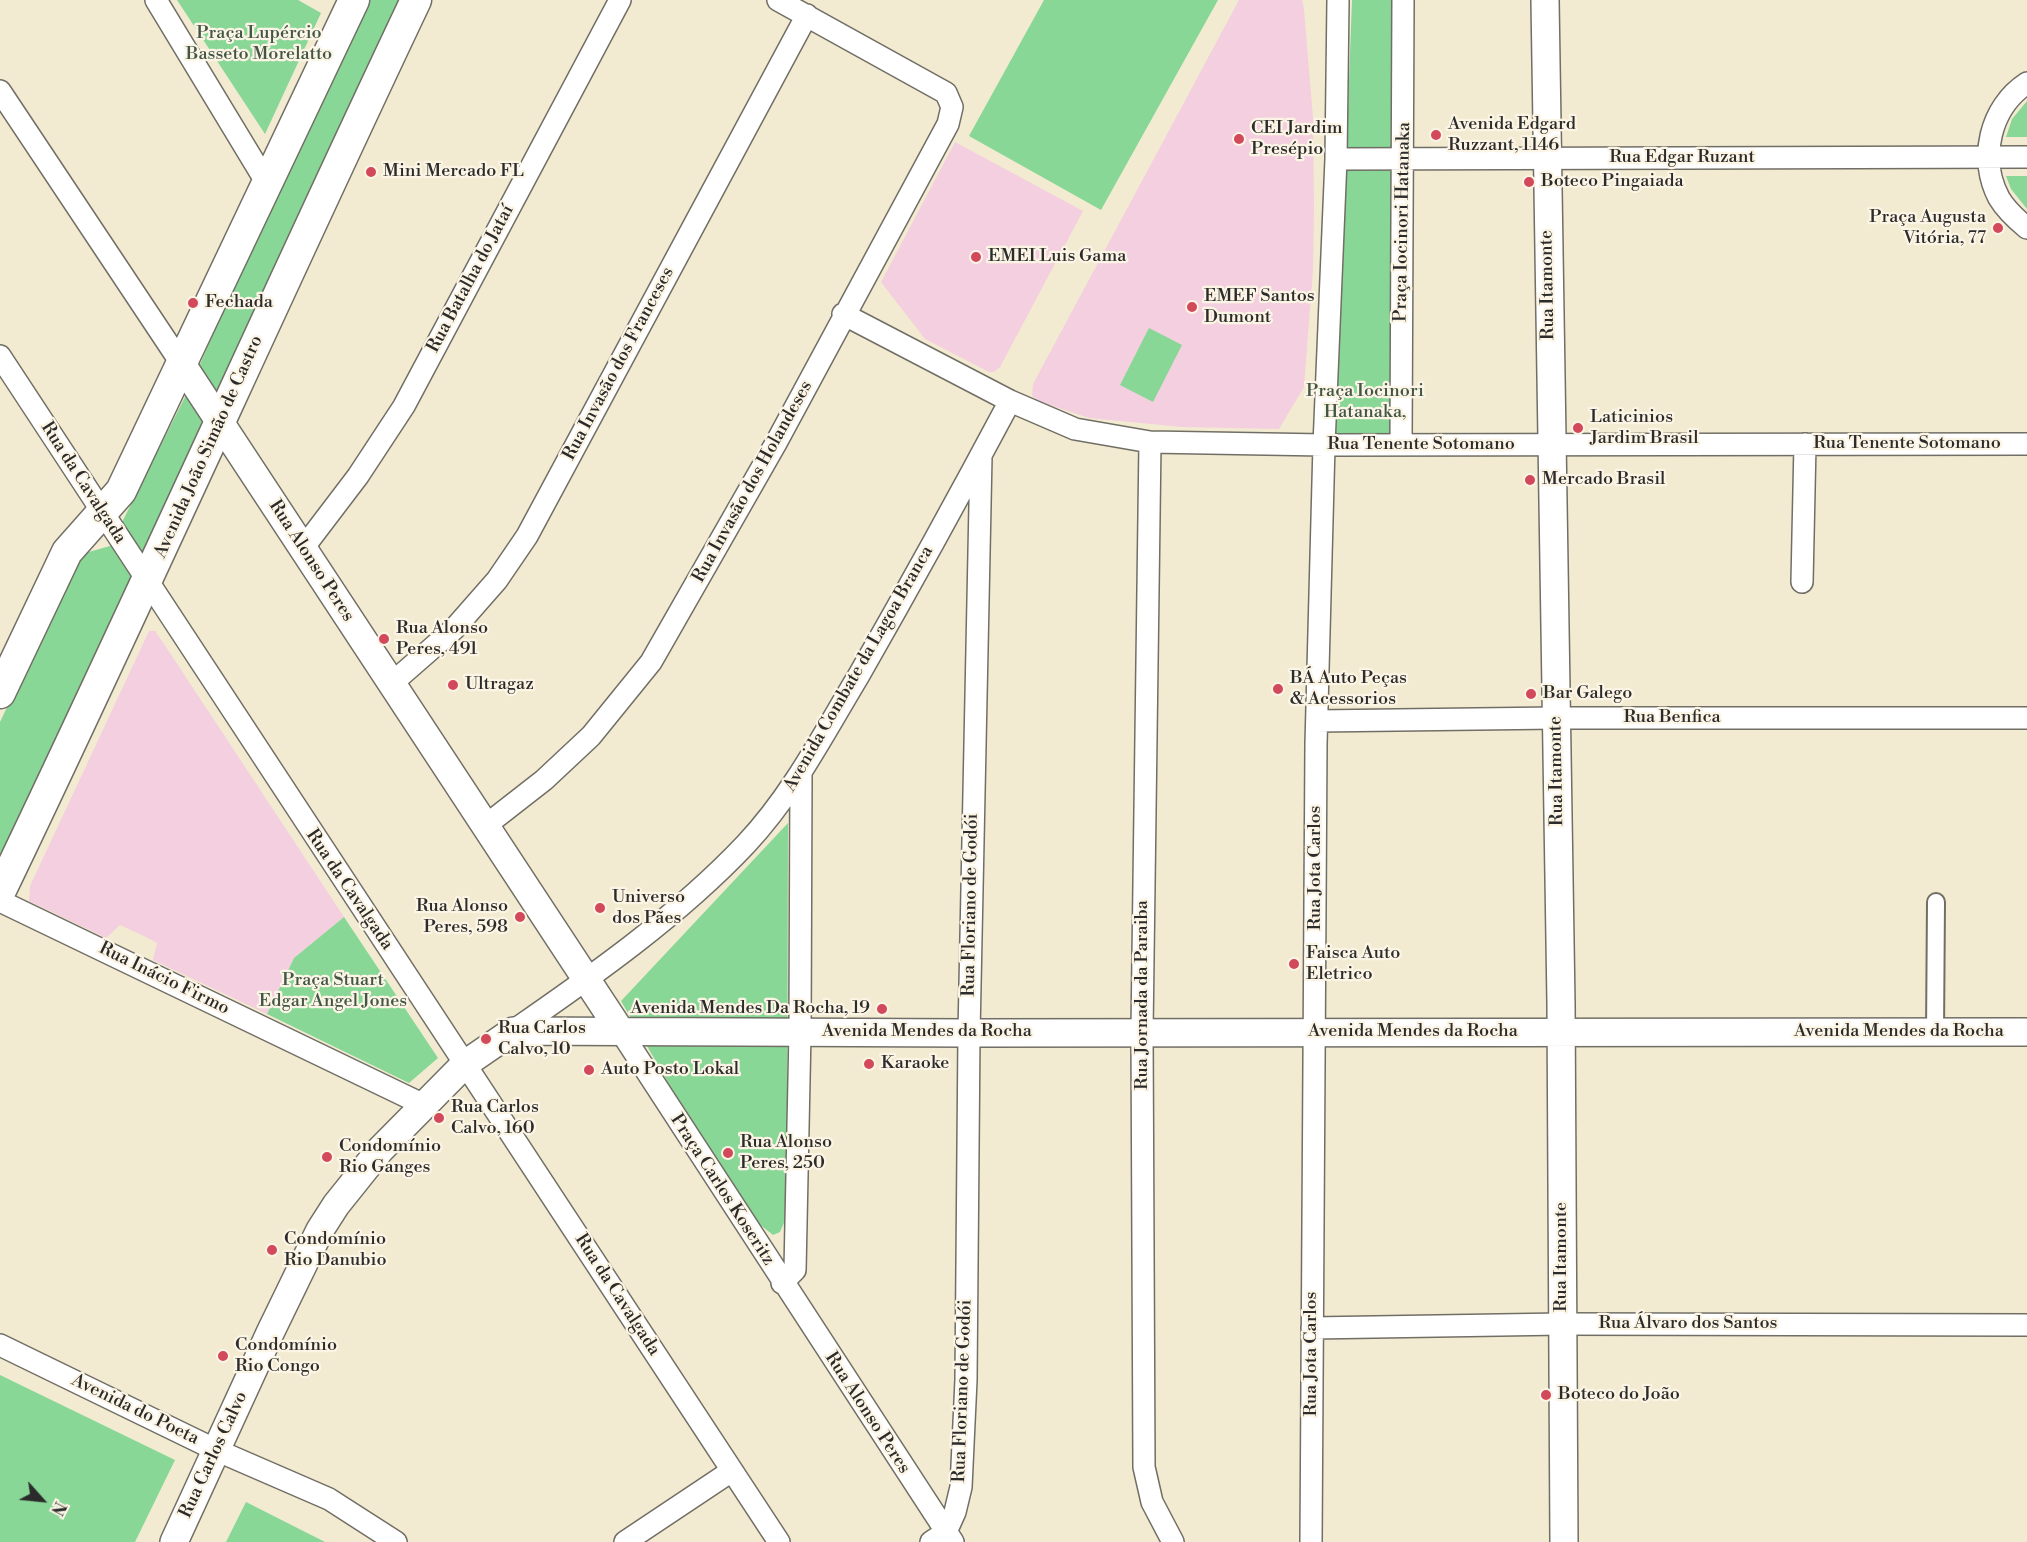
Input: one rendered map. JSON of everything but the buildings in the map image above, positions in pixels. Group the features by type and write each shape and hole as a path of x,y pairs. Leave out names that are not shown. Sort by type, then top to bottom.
{"main road":[{"name":"Avenida João Simão de Castro","path":"0,892 148,581 416,0"},
{"path":"0,693 67,552 121,491 183,366 349,2"}],"street":[{"path":"156,0 267,185"},
{"name":"Rua Batalha do Jataí","path":"304,547 358,476 404,406 620,0"},
{"path":"778,0 807,15"},
{"name":"Praça Iocinori Hatanaka","path":"1401,444 1403,0"},
{"name":"Rua Itamonte","path":"1545,0 1561,1032 1564,1542"},
{"path":"1324,445 1336,159 1338,2"},
{"name":"Rua Invasão dos Holandeses","path":"484,826 544,780 591,735 651,662 771,453 843,315 948,124 952,107 946,93 807,15"},
{"name":"Rua Invasão dos Franceses","path":"391,684 454,628 497,580 527,536 807,15"},
{"path":"2027,83 2008,99 1997,117 1990,136 1989,157 1991,178 1999,198 2012,215 2027,228"},
{"name":"Rua Alonso Peres","path":"0,92 304,547 391,684 621,1032"},
{"name":"Rua Edgar Ruzant","path":"1336,159 2027,157"},
{"name":"Rua Tenente Sotomano","path":"843,315 1010,401 1075,429 1150,442 1324,445 2027,444"},
{"name":"Rua da Cavalgada","path":"0,356 322,851 465,1064 730,1472 778,1542"},
{"name":"Avenida Combate da Lagoa Branca","path":"588,979 694,893 746,844 801,774 1010,401"},
{"name":"Rua Jornada da Paraiba","path":"1150,442 1142,1031 1144,1467 1152,1502 1173,1542"},
{"path":"1802,582 1805,444"},
{"name":"Rua Jota Carlos","path":"1311,1542 1317,721 1324,445"},
{"name":"Rua Floriano de Godói","path":"943,1539 955,1512 961,1487 966,1380 969,1033 981,456"},
{"name":"Rua Benfica","path":"1317,721 1556,718 2027,718"},
{"name":"Praça Carlos Koseritz","path":"621,1032 782,1283 795,1270 800,1032 801,774"},
{"name":"Rua Inácio Firmo","path":"0,901 424,1105"},
{"path":"1935,1033 1936,902"},
{"name":"Rua Carlos Calvo","path":"174,1542 320,1230 380,1150 465,1064 588,979"},
{"path":"513,1031 800,1032"},
{"name":"Avenida Mendes da Rocha","path":"800,1032 2027,1032"},
{"name":"Rua Alonso Peres","path":"782,1283 943,1539"},
{"name":"Rua Álvaro dos Santos","path":"1312,1328 1562,1324 2027,1324"},
{"name":"Avenida do Poeta","path":"0,1345 216,1450 329,1499 396,1542"},
{"path":"630,1541 730,1472"}],"shaded area":[{"name":"EMEF Santos Dumont","path":"1239,0 1302,0 1304,9 1313,117 1314,206 1313,270 1304,387 1279,429 1182,427 1089,418 1041,402 1032,396 1033,384"},
{"name":"EMEI Luis Gama","path":"955,142 1083,211 1000,367 994,372 989,372 925,339 881,282"},
{"path":"149,631 155,631 162,641 344,917 294,958 267,1014 153,960 157,943 146,937 120,925 106,938 29,901 30,886"}],"green space":[{"name":"Praça Lupércio Basseto Morelatto","path":"177,0 298,0 321,13 265,134"},
{"path":"365,0 404,0 0,864 0,722 72,570 85,553 110,546 191,385 274,193"},
{"path":"1044,0 1218,0 1101,210 969,136"},
{"name":"Praça Iocinori Hatanaka,","path":"1352,0 1395,0 1391,433 1336,433"},
{"path":"2027,101 2027,137 2006,137 2012,119"},
{"path":"2006,176 2027,176 2027,209 2011,189"},
{"path":"1149,328 1182,345 1153,402 1120,385"},
{"path":"788,823 787,1216 780,1232 773,1235 758,1223 700,1138 621,1001"},
{"name":"Praça Stuart Edgar Angel Jones","path":"344,917 438,1058 409,1083 267,1014 294,958"},
{"path":"0,1375 175,1460 135,1542 0,1542"},
{"path":"246,1502 325,1542 226,1542"}],"place":[{"name":"Avenida Edgard Ruzzant, 1146","path":"1436,135"},
{"name":"CEI Jardim Presépio","path":"1239,139"},
{"name":"Mini Mercado FL","path":"371,172"},
{"name":"Boteco Pingaiada","path":"1529,182"},
{"name":"Praça Augusta Vitória, 77","path":"1998,228"},
{"name":"EMEI Luis Gama","path":"976,257"},
{"name":"Fechada","path":"193,303"},
{"name":"EMEF Santos Dumont","path":"1192,307"},
{"name":"Laticinios Jardim Brasil","path":"1578,428"},
{"name":"Mercado Brasil","path":"1530,480"},
{"name":"Rua Alonso Peres, 491","path":"384,639"},
{"name":"Ultragaz","path":"453,685"},
{"name":"BÁ Auto Peças & Acessorios","path":"1278,689"},
{"name":"Bar Galego","path":"1531,694"},
{"name":"Universo dos Pães","path":"600,908"},
{"name":"Rua Alonso Peres, 598","path":"520,917"},
{"name":"Faisca Auto Eletrico","path":"1294,964"},
{"name":"Avenida Mendes Da Rocha, 19","path":"882,1009"},
{"name":"Rua Carlos Calvo, 10","path":"486,1039"},
{"name":"Karaoke","path":"869,1064"},
{"name":"Auto Posto Lokal","path":"589,1070"},
{"name":"Rua Carlos Calvo, 160","path":"439,1118"},
{"name":"Rua Alonso Peres, 250","path":"728,1153"},
{"name":"Condomínio Rio Ganges","path":"327,1157"},
{"name":"Condomínio Rio Danubio","path":"272,1250"},
{"name":"Condomínio Rio Congo","path":"223,1356"},
{"name":"Boteco do João","path":"1546,1395"}]}
